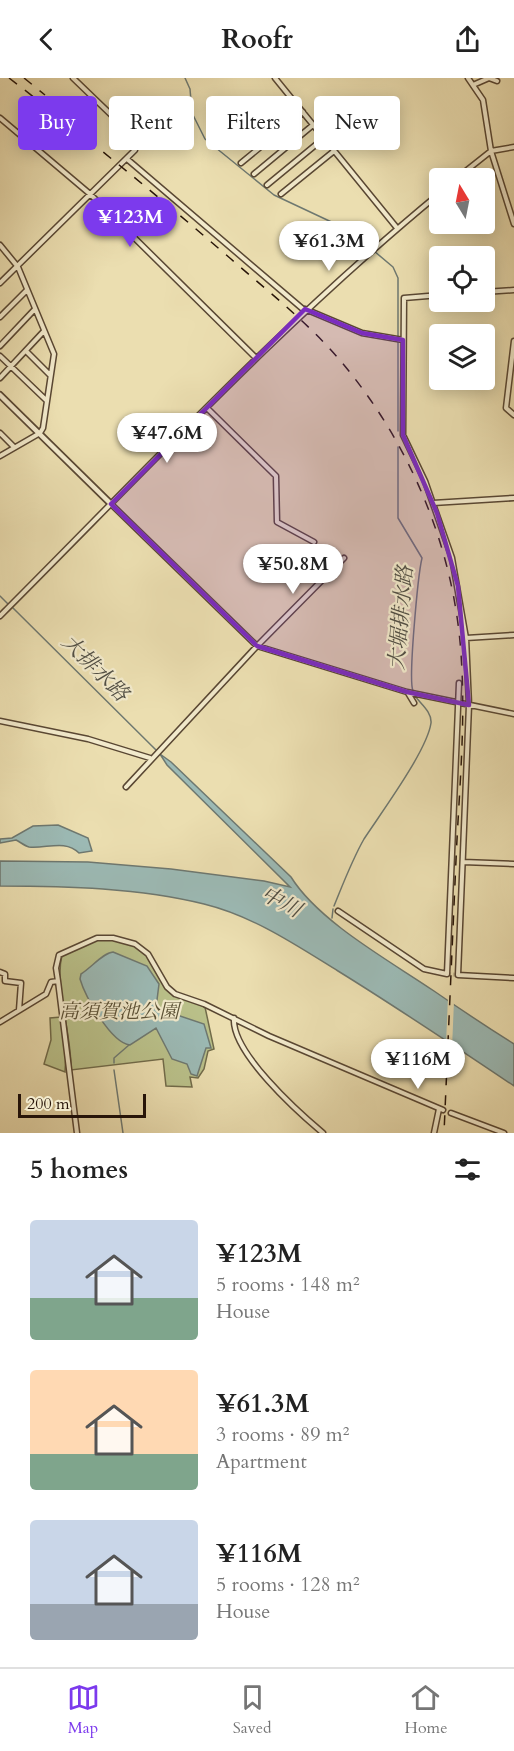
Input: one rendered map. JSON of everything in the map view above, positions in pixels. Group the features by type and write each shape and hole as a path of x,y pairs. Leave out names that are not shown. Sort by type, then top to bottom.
{"street":[{"path":"0,275 2,281 18,267 135,150 127,130 74,78"},
{"path":"254,174 313,125 275,78"},
{"path":"468,78 483,100 491,151 514,224"},
{"path":"473,85 489,78 497,81"},
{"path":"241,163 303,112"},
{"path":"0,118 90,194 256,358"},
{"path":"267,185 314,146"},
{"path":"470,168 491,151 514,147"},
{"path":"281,194 334,151 397,228"},
{"path":"127,159 304,310 362,333 403,340"},
{"path":"0,616 304,310 368,252 429,202"},
{"path":"0,245 18,267 54,354 40,433 0,456"},
{"path":"0,317 27,290"},
{"path":"495,291 514,290"},
{"path":"429,296 404,298 403,435 434,503 452,558 466,638 470,705 458,975 514,978"},
{"path":"0,346 35,309"},
{"path":"0,378 44,331"},
{"path":"514,341 506,408 514,415"},
{"path":"26,351 50,375"},
{"path":"0,356 47,400"},
{"path":"0,395 257,646 407,692 514,714"},
{"path":"207,408 276,476 277,522 314,542"},
{"path":"0,433 15,447"},
{"path":"434,503 514,498"},
{"path":"126,787 151,757 344,558"},
{"path":"466,638 514,635"},
{"path":"338,911 424,969 447,974 459,683"},
{"path":"407,692 414,703"},
{"path":"0,721 88,739 151,757"},
{"path":"463,862 514,864"},
{"path":"77,1133 56,968 59,955 92,939 123,940 148,954 171,991 441,1110 435,1133"},
{"path":"0,972 5,974 5,981 21,983 20,1010"},
{"path":"0,1023 46,994 51,982 58,981"},
{"path":"234,1018 235,1029 246,1052 283,1096 323,1133"},
{"path":"451,1113 504,1133"}],"highlighted area":[{"path":"305,309 362,333 403,340 403,435 437,513 458,586 469,705 407,692 257,646 111,504"}],"green space":[{"name":"高須賀池公園","path":"96,940 119,940 137,947 146,955 170,993 205,1007 214,1049 208,1051 204,1069 198,1078 190,1077 192,1087 166,1086 163,1059 71,1070 60,981 62,955"},
{"name":"高須賀池公園","path":"61,1017 66,1053 65,1072 44,1064 51,1040 50,1018"}],"water":[{"name":"中川","path":"160,754 291,877 303,894 337,925 356,940 514,1044 514,1086 405,1013 306,951 240,916 204,904 154,894 77,887 0,886 0,861 88,862 171,869 264,881 290,887 167,765"},
{"path":"58,825 88,838 92,851 79,853 62,845 29,847 16,840 0,843 0,839 12,838 33,826"},
{"path":"113,952 147,966 159,984 156,1008 204,1024 211,1048 206,1048 197,1076 191,1074 187,1064 172,1059 156,1028 130,1045 115,1036 100,1018 80,979 81,974 101,958"}],"pier":[{"path":"448,997 454,1001 452,1048 446,1044"}],"waterway":[{"name":"大堀排水路","path":"185,78 190,89 192,113 205,139 274,195 340,226 369,247"},
{"name":"大堀排水路","path":"374,251 393,267 398,278 398,337"},
{"name":"大堀排水路","path":"398,342 398,431"},
{"name":"大堀排水路","path":"398,447 398,518 422,558 413,649 413,691"},
{"name":"大排水路","path":"0,596 9,605"},
{"name":"大排水路","path":"13,608 156,750"},
{"name":"大堀排水路","path":"334,906 364,839 402,782 428,735 430,715 415,696"},
{"name":"大堀排水路","path":"332,918 333,909"},
{"path":"114,1063 114,1058 129,1045"},
{"path":"114,1070 123,1133"}],"tunnel":[{"path":"447,974 458,975"}],"railway":[{"path":"9,78 176,212 318,336 368,396 409,464 425,500 439,538 457,615 463,706 444,1133"},
{"path":"24,78 45,95"}]}
